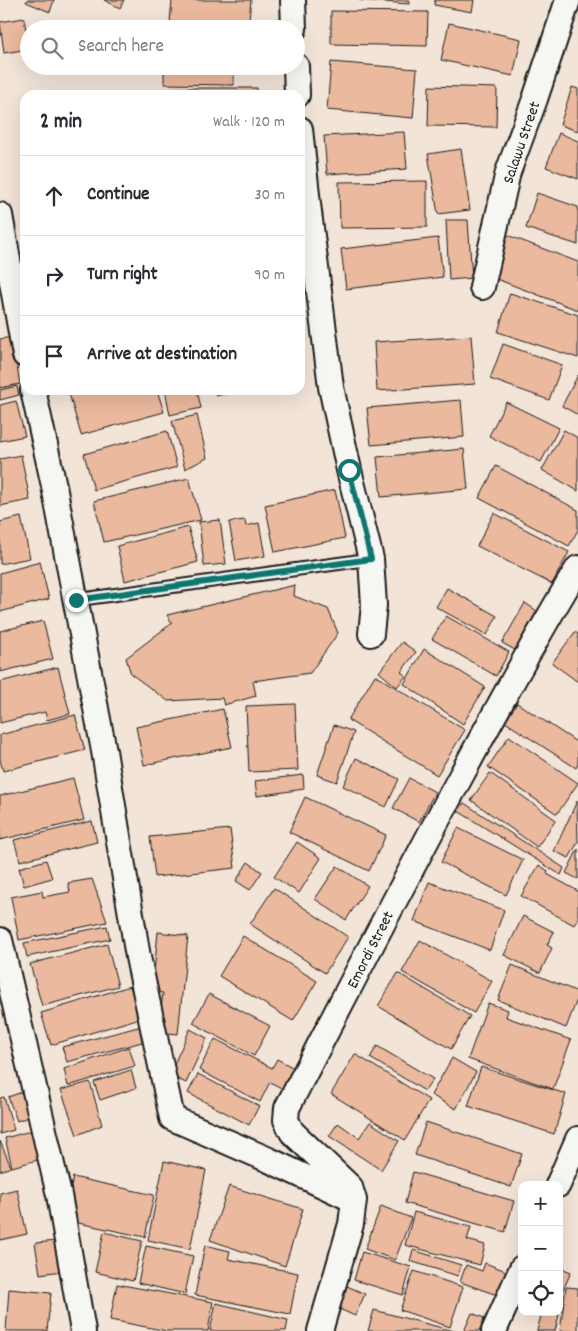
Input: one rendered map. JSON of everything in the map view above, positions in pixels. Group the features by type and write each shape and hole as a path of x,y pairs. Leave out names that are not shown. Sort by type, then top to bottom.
{"street":[{"path":"293,0 294,20"},
{"name":"Salawu Street","path":"482,287 508,172 568,0"},
{"path":"296,75 297,90"},
{"path":"305,176 331,387 371,559 374,605 371,634"},
{"path":"0,215 20,327"},
{"path":"34,395 76,600 104,751 138,957 172,1118 269,1160 354,1200 351,1224 320,1331"},
{"name":"Emordi Street","path":"354,1200 350,1187 292,1132 286,1120 287,1108 382,923 508,688 552,609 578,568"},
{"path":"0,940 59,1195 83,1331"},
{"path":"560,1181 578,1141"},
{"path":"494,1331 521,1271"}],"lane":[{"path":"76,600 371,559"}],"building":[{"path":"27,0 54,0 50,12 26,2"},
{"path":"104,0 124,0 120,8"},
{"path":"172,0 251,0 249,20 170,20"},
{"path":"359,0 409,0 409,4"},
{"path":"435,0 474,0 472,12 434,5"},
{"path":"331,11 428,12 427,46 331,44"},
{"path":"24,18 24,20 20,20 20,50 4,53 0,22"},
{"path":"449,23 521,39 513,76 441,60"},
{"path":"331,62 417,69 413,118 327,110"},
{"path":"164,75 234,75 234,85 164,84"},
{"path":"429,86 497,88 496,127 428,126"},
{"path":"572,87 578,89 578,131 560,125"},
{"path":"173,88 257,88 257,90 173,90"},
{"path":"404,132 407,169 327,174 324,136"},
{"path":"559,133 578,141 578,179 546,167"},
{"path":"461,149 470,210 438,214 428,154"},
{"path":"427,181 427,227 340,228 339,182"},
{"path":"537,193 578,207 578,245 526,228"},
{"path":"446,220 468,220 472,278 449,280"},
{"path":"507,235 578,262 578,310 491,277"},
{"path":"438,238 443,277 346,289 341,249"},
{"path":"510,293 578,315 578,358 498,332"},
{"path":"471,336 475,384 377,391 374,342"},
{"path":"12,337 20,384 0,388 0,339"},
{"path":"503,344 562,365 549,400 490,379"},
{"path":"578,375 578,415 562,406"},
{"path":"17,386 19,395 0,400 0,390"},
{"path":"69,395 159,395 164,412 81,435"},
{"path":"166,395 198,395 201,408 170,415"},
{"path":"461,400 464,437 371,445 367,408"},
{"path":"16,401 25,436 0,441 0,405"},
{"path":"506,402 559,428 541,462 489,436"},
{"path":"197,415 207,458 185,469 172,421"},
{"path":"564,430 578,438 578,491 542,470"},
{"path":"167,431 177,467 94,490 84,454"},
{"path":"464,449 468,489 381,497 377,457"},
{"path":"21,455 30,500 0,506 0,459"},
{"path":"496,466 578,510 578,530 569,546 479,498"},
{"path":"189,478 201,520 104,542 94,501"},
{"path":"335,490 345,538 275,552 265,505"},
{"path":"494,513 569,552 552,584 477,546"},
{"path":"21,517 30,558 0,564 0,522"},
{"path":"220,520 226,564 204,566 199,522"},
{"path":"245,520 246,526 259,523 265,556 236,561 229,522"},
{"path":"188,527 198,562 125,581 117,546"},
{"path":"40,562 49,599 0,612 0,573"},
{"path":"295,585 294,596 328,609 338,633 310,673 253,681 256,696 224,705 222,698 168,701 131,674 126,658 172,623 167,615"},
{"path":"447,588 497,616 487,635 436,607"},
{"path":"525,603 537,611 515,650 502,643"},
{"path":"446,616 509,652 496,676 432,639"},
{"path":"43,621 53,659 0,672 0,631"},
{"path":"575,632 578,634 578,682 552,663"},
{"path":"402,642 416,652 401,672 406,676 397,687 379,672"},
{"path":"424,649 485,687 463,724 404,684"},
{"path":"58,667 70,714 47,720 45,712 0,723 0,682"},
{"path":"375,675 465,730 437,775 348,720"},
{"path":"517,703 578,743 578,764 576,768 505,722"},
{"path":"295,704 298,770 249,772 246,706"},
{"path":"223,709 232,747 144,765 136,727"},
{"path":"75,715 85,750 3,771 0,760 0,735"},
{"path":"334,725 354,732 337,782 317,775"},
{"path":"509,736 578,783 557,814 488,767"},
{"path":"356,758 399,779 386,807 343,786"},
{"path":"490,773 556,820 537,847 471,800"},
{"path":"303,775 304,789 257,796 255,781"},
{"path":"73,778 84,820 0,840 0,796"},
{"path":"409,778 435,792 419,822 393,808"},
{"path":"305,797 386,835 369,871 289,832"},
{"path":"577,801 578,842 569,858 554,851"},
{"path":"464,803 564,868 561,875 458,811"},
{"path":"92,821 97,842 20,861 14,840"},
{"path":"458,828 523,860 506,895 441,862"},
{"path":"230,829 235,868 155,877 150,837"},
{"path":"297,842 321,858 299,893 274,877"},
{"path":"578,849 578,879 566,873"},
{"path":"46,860 52,878 24,886 19,868"},
{"path":"248,862 262,872 250,890 236,881"},
{"path":"539,865 548,871 547,874 578,891 578,918 574,925 521,896"},
{"path":"337,866 368,886 346,920 315,899"},
{"path":"92,879 107,922 19,940 11,897 42,891 43,897 70,892 68,883"},
{"path":"429,882 504,910 490,950 414,921"},
{"path":"274,888 348,937 325,973 250,924"},
{"path":"523,916 554,932 547,945 552,948 540,973 504,955"},
{"path":"107,926 110,939 27,957 24,943"},
{"path":"158,932 188,936 178,1034 158,1032 163,993 152,992"},
{"path":"243,936 317,981 293,1021 219,976"},
{"path":"420,940 492,981 474,1013 402,972"},
{"path":"107,944 118,986 42,1006 30,964"},
{"path":"512,965 578,992 578,997 566,1028 498,1000"},
{"path":"398,973 470,1016 451,1049 378,1006"},
{"path":"130,986 140,1018 51,1045 41,1013"},
{"path":"209,994 270,1026 254,1056 193,1023"},
{"path":"488,1003 508,1010 506,1017 571,1040 553,1089 468,1059"},
{"path":"142,1026 146,1041 67,1062 62,1047"},
{"path":"190,1029 207,1038 186,1083 169,1075"},
{"path":"215,1039 272,1068 277,1059 296,1069 285,1090 270,1082 260,1102 199,1070"},
{"path":"377,1046 433,1079 425,1091 370,1058"},
{"path":"129,1047 135,1066 68,1086 64,1069"},
{"path":"355,1054 429,1100 405,1140 331,1094"},
{"path":"452,1058 476,1072 456,1109 431,1095"},
{"path":"481,1067 566,1094 554,1134 468,1106"},
{"path":"131,1070 136,1088 100,1100 94,1082"},
{"path":"198,1074 259,1106 249,1125 188,1093"},
{"path":"90,1082 102,1125 77,1135 61,1090"},
{"path":"25,1091 34,1115 17,1121 8,1097"},
{"path":"4,1097 14,1130 0,1134 0,1098"},
{"path":"370,1122 399,1141 381,1170 329,1136 338,1123 359,1138"},
{"path":"426,1122 522,1154 511,1187 415,1155"},
{"path":"34,1130 41,1159 12,1167 5,1138"},
{"path":"0,1141 11,1167 0,1171"},
{"path":"164,1161 206,1170 190,1249 148,1240"},
{"path":"413,1172 514,1201 505,1232 405,1203"},
{"path":"73,1177 154,1195 145,1237 64,1220"},
{"path":"229,1186 303,1209 285,1266 210,1240"},
{"path":"17,1189 27,1234 0,1240 0,1193"},
{"path":"381,1206 411,1218 395,1260 365,1249"},
{"path":"414,1212 471,1227 467,1240 485,1245 480,1265 405,1245"},
{"path":"104,1232 142,1241 133,1281 95,1272"},
{"path":"57,1241 62,1271 40,1274 35,1243"},
{"path":"205,1245 230,1251 228,1259 298,1273 290,1314 195,1295"},
{"path":"146,1246 193,1256 185,1294 138,1283"},
{"path":"413,1250 461,1265 458,1276 410,1261"},
{"path":"362,1252 411,1267 403,1295 354,1280"},
{"path":"485,1263 506,1271 497,1295 460,1282 466,1265 482,1271"},
{"path":"563,1269 571,1272 563,1290"},
{"path":"414,1271 463,1287 450,1327 400,1310"},
{"path":"117,1284 213,1302 208,1331 167,1331 110,1320"},
{"path":"347,1286 365,1294 355,1316 337,1308"},
{"path":"566,1287 578,1288 578,1331 560,1331"},
{"path":"9,1289 51,1293 47,1331 6,1331"},
{"path":"216,1303 288,1320 286,1331 210,1331"},
{"path":"374,1310 454,1331 368,1331"},
{"path":"472,1313 484,1318 479,1331 464,1331"},
{"path":"541,1316 559,1316 555,1331 537,1331"}],"route":[{"path":"76,600 371,559 349,470"}]}
